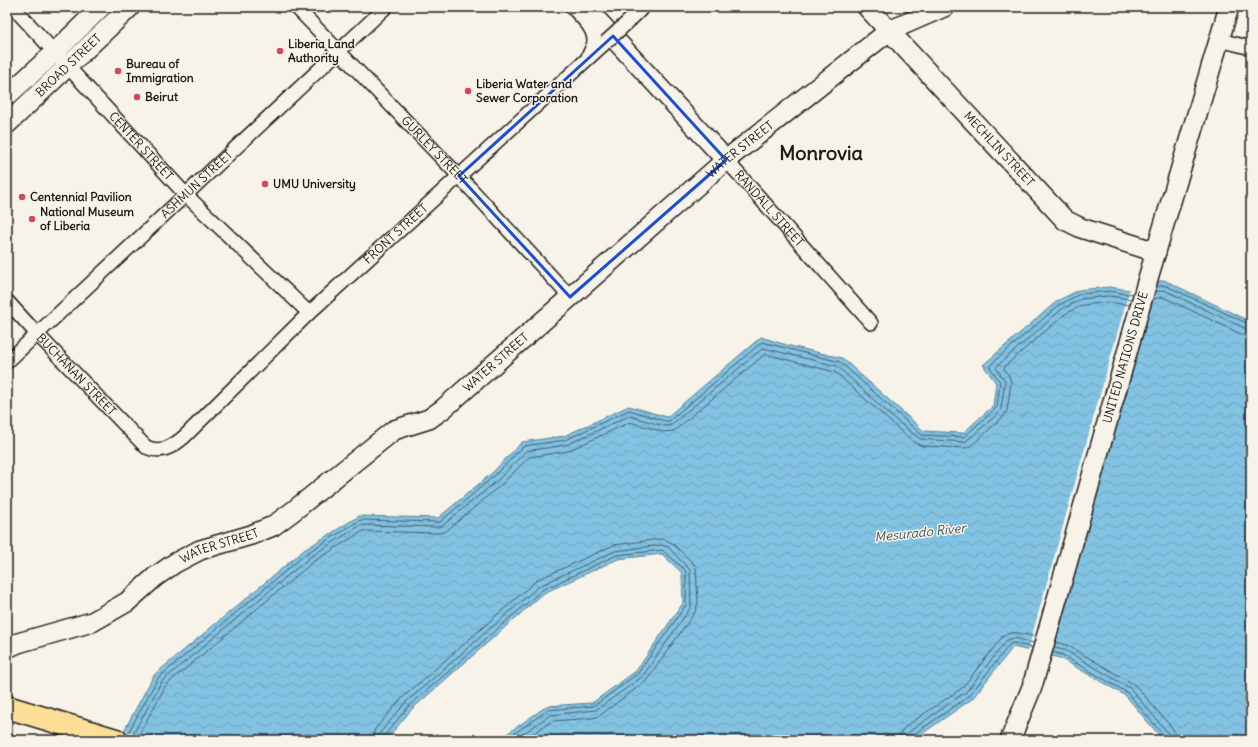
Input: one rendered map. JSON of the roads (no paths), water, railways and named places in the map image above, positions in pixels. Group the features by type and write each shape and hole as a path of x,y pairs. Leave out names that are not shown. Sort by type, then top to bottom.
{"highway":[{"path":"7,707 116,740"}],"street":[{"name":"CENTER STREET","path":"13,7 186,195 309,313"},
{"name":"BROAD STREET","path":"7,96 101,7"},
{"name":"BROAD STREET","path":"7,124 130,7"},
{"name":"GURLEY STREET","path":"296,7 459,176 570,297"},
{"name":"ASHMUN STREET","path":"7,362 386,7"},
{"path":"572,7 586,23 594,37 594,43 588,58"},
{"name":"RANDALL STREET","path":"586,7 726,160 871,323"},
{"name":"FRONT STREET","path":"146,447 161,450 175,445 309,313 643,7"},
{"name":"MECHLIN STREET","path":"867,7 1065,220 1081,228 1156,252"},
{"name":"WATER STREET","path":"7,648 18,643 92,622 127,602 155,577 175,563 200,550 251,535 273,526 394,430 429,419 444,409 726,160 889,31 944,7"},
{"name":"UNITED NATIONS DRIVE","path":"1010,740 1032,687 1149,275 1229,7"},
{"path":"1220,40 1251,48"},
{"name":"BUCHANAN STREET","path":"7,301 146,447"},
{"name":"UNITED NATIONS DRIVE","path":"1020,740 1024,709"}],"water":[{"name":"Mesurado River","path":"1164,280 1251,322 1251,740 1163,740 1126,696 1060,658 1013,647 972,699 913,740 498,740 547,706 592,703 636,671 683,603 682,573 662,554 618,559 544,593 412,709 386,740 119,740 154,675 304,550 359,516 438,518 492,473 522,442 564,436 629,406 667,417 761,337 790,346 842,358 924,431 963,433 993,406 996,383 983,365 1057,301 1079,290 1109,287 1129,290"}],"place":[{"name":"Liberia Land Authority","path":"280,51"},
{"name":"Bureau of Immigration","path":"118,71"},
{"name":"Liberia Water and Sewer Corporation","path":"468,91"},
{"name":"Beirut","path":"137,97"},
{"name":"UMU University","path":"265,184"},
{"name":"Centennial Pavilion","path":"22,197"},
{"name":"National Museum of Liberia","path":"32,219"}],"district":[{"name":"Monrovia","path":"821,153"}]}
